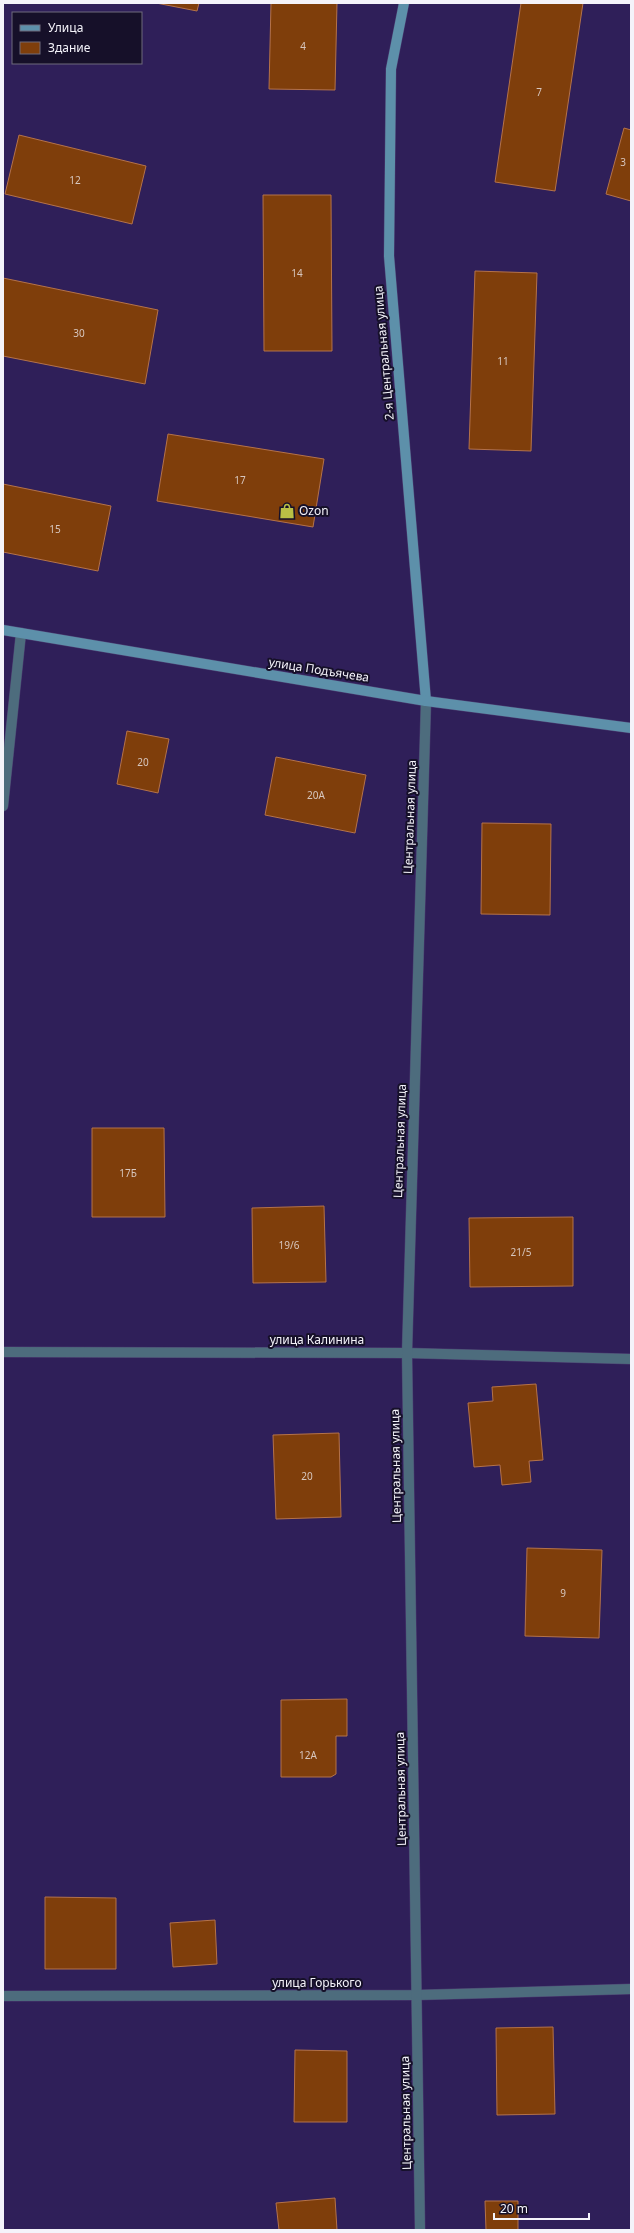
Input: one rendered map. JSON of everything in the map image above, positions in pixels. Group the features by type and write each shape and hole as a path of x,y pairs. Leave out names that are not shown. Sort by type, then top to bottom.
{"street":[{"name":"2-я Центральная улица","path":"404,3 391,69 389,256 426,701"},
{"name":"улица Подъячева","path":"3,630 426,701 631,728"},
{"path":"3,806 21,634"},
{"name":"Центральная улица","path":"420,2230 407,1353 426,701"},
{"name":"улица Калинина","path":"3,1352 407,1353 631,1359"},
{"name":"улица Горького","path":"3,1996 417,1996 631,1989"}],"building":[{"path":"156,3 199,3 197,11"},
{"path":"271,3 337,3 335,90 269,89"},
{"path":"521,3 583,3 555,191 495,182"},
{"path":"624,128 631,130 631,201 606,194"},
{"path":"19,135 146,166 132,224 5,194"},
{"path":"263,195 331,195 332,351 264,351"},
{"path":"475,271 537,273 531,451 469,449"},
{"path":"3,278 158,310 145,384 3,356"},
{"path":"168,434 324,459 313,527 157,501"},
{"path":"3,484 111,506 98,571 3,552"},
{"path":"127,731 169,739 158,793 117,784"},
{"path":"276,757 366,775 355,833 265,815"},
{"path":"482,823 551,824 550,915 481,914"},
{"path":"92,1128 164,1128 165,1217 92,1217"},
{"path":"324,1206 326,1282 253,1283 252,1208"},
{"path":"573,1217 573,1286 470,1287 469,1218"},
{"path":"536,1384 543,1460 529,1461 531,1482 502,1485 500,1465 474,1467 468,1403 493,1401 492,1387"},
{"path":"339,1433 341,1517 276,1519 273,1435"},
{"path":"527,1548 602,1550 599,1638 525,1636"},
{"path":"347,1699 347,1736 336,1736 336,1774 331,1777 281,1777 281,1700"},
{"path":"45,1897 116,1898 116,1969 45,1969"},
{"path":"215,1920 217,1964 173,1967 170,1923"},
{"path":"553,2027 555,2114 497,2115 496,2028"},
{"path":"295,2050 347,2051 347,2122 294,2122"},
{"path":"335,2198 337,2230 279,2230 276,2203"},
{"path":"485,2201 518,2201 518,2230 486,2230"}],"place":[{"name":"Ozon","path":"287,511"}]}
